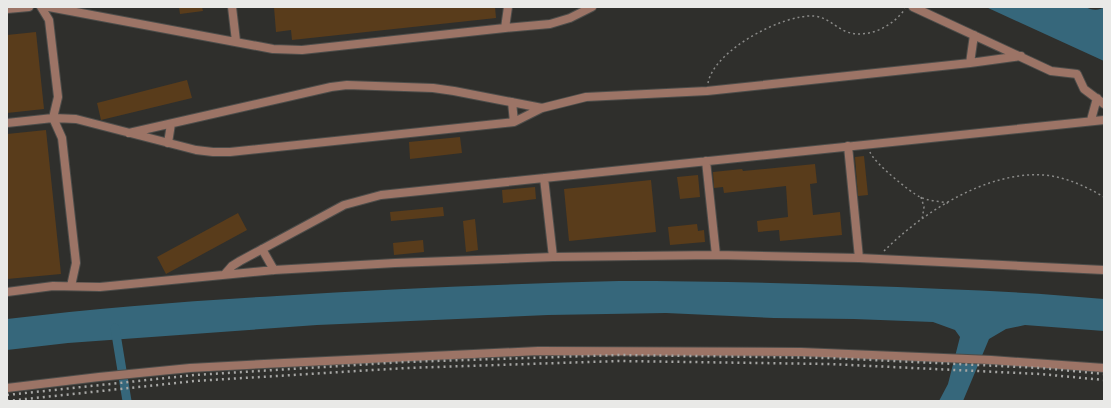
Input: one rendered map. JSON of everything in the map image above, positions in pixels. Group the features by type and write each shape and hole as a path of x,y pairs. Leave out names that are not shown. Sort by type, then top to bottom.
{"lane":[{"path":"7,9 29,7"},
{"path":"41,7 49,20 58,97 53,118 62,138 65,160 76,263 71,286"},
{"path":"49,7 273,49 302,50 550,24 560,22 592,7"},
{"path":"232,7 236,42"},
{"path":"505,28 508,7"},
{"path":"914,7 1051,70 1076,74 1084,89 1101,101 1091,120"},
{"path":"970,63 974,35"},
{"path":"7,123 53,118 76,119 196,150 230,152 514,122 542,108 586,97 707,91 970,63 1021,56"},
{"path":"129,133 315,90 347,85 434,88 542,108"},
{"path":"512,102 514,122"},
{"path":"225,274 232,266 240,261 344,205 381,195 1091,120 1104,120"},
{"path":"168,143 171,124"},
{"path":"848,146 859,258"},
{"path":"706,161 716,255"},
{"path":"544,178 553,257"},
{"path":"262,249 274,270"},
{"path":"7,292 53,286 100,287 274,270 395,263 553,257 716,255 859,258 1104,270"},
{"path":"7,388 140,372 284,363 538,351 801,352 991,360 1104,368"}],"path":[{"path":"707,91 710,76 717,65 742,43 768,27 786,20 806,16 816,16 825,19 847,32 864,33 887,27 894,22 906,7"},
{"path":"868,144 870,153 874,160 920,197 948,203"},
{"path":"876,259 922,220 948,203 982,186 1012,176 1045,175 1074,182 1104,196"},
{"path":"920,197 924,207 922,220"}],"water":[{"path":"986,7 1085,7 1095,10 1104,7 1104,61"},
{"path":"619,281 740,282 862,286 1004,292 1104,299 1104,331 1025,325 1006,329 989,339 963,401 939,401 948,384 960,337 955,330 933,322 774,318 666,313 548,315 317,325 68,343 7,350 7,319 74,311 142,305 362,291"}],"building":[{"path":"179,7 202,7 203,11 180,14"},
{"path":"274,7 495,7 496,18 292,40 291,30 276,32"},
{"path":"36,32 44,109 7,113 7,35"},
{"path":"187,80 192,98 101,120 97,103"},
{"path":"46,130 61,274 7,279 7,134"},
{"path":"460,137 462,153 410,159 409,142"},
{"path":"864,156 868,195 858,196 855,157"},
{"path":"815,164 817,183 810,184 813,215 840,212 842,235 780,241 779,230 758,232 757,221 788,217 786,186 724,193 723,187 714,188 713,172 742,169 743,171"},
{"path":"698,175 700,197 680,199 677,177"},
{"path":"651,180 656,232 569,241 564,189"},
{"path":"535,187 536,199 503,203 502,190"},
{"path":"443,207 444,216 391,221 390,212"},
{"path":"238,213 247,230 166,274 157,257"},
{"path":"475,219 478,250 466,252 463,221"},
{"path":"697,224 698,231 704,230 705,242 670,245 668,227"},
{"path":"423,240 424,252 394,255 393,243"}],"waterway":[{"path":"115,328 127,401"}],"railway":[{"path":"7,395 194,375 405,362 619,355 830,358 1041,368 1104,374"},
{"path":"7,401 195,381 406,368 619,361 829,364 1040,374 1104,380"}]}
